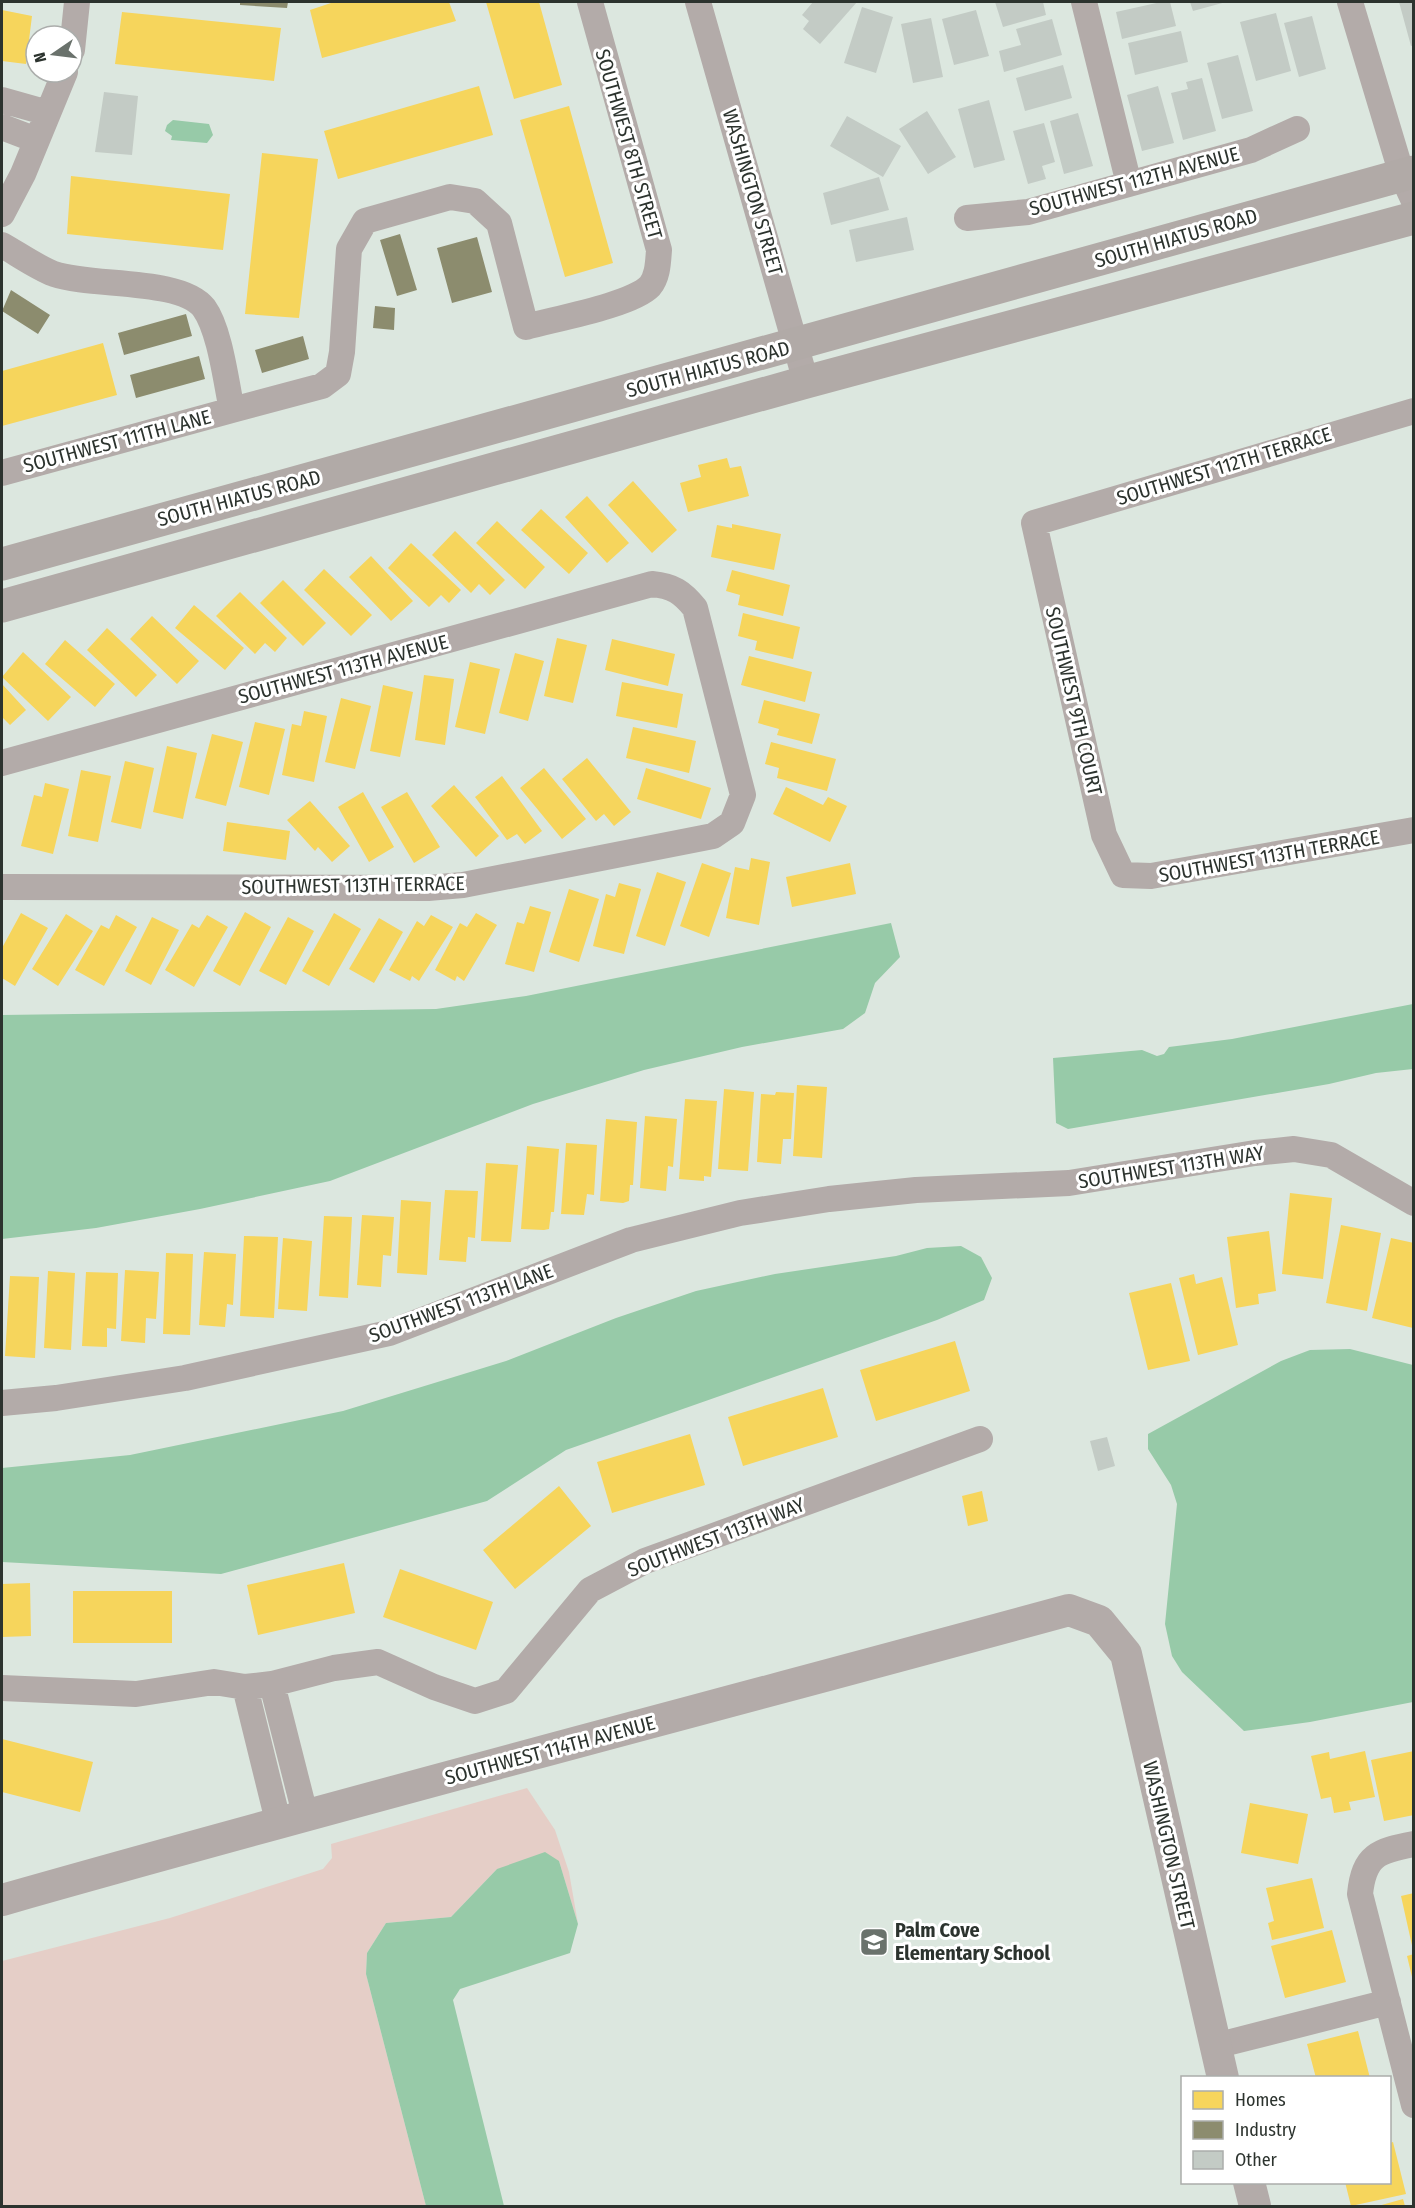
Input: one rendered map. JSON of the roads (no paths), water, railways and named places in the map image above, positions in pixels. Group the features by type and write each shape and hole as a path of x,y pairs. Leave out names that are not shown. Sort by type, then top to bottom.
{"main road":[{"name":"SOUTH HIATUS ROAD","path":"2,564 797,344 1410,183"},
{"name":"SOUTH HIATUS ROAD","path":"2,606 806,382 1413,218"}],"street":[{"path":"75,24 77,2"},
{"name":"SOUTHWEST 8TH STREET","path":"590,2 659,250 658,269 650,285"},
{"name":"WASHINGTON STREET","path":"698,2 806,382"},
{"path":"1084,2 1129,184"},
{"path":"1350,2 1410,183"},
{"path":"2,214 23,174 59,84"},
{"path":"2,100 48,113"},
{"path":"2,127 36,140"},
{"name":"SOUTHWEST 112TH AVENUE","path":"967,218 1028,212 1251,150 1297,129"},
{"name":"SOUTHWEST 111TH LANE","path":"2,473 322,386 338,374 342,352 350,249 365,221 450,197 475,201 499,223 526,327 631,298 650,285"},
{"path":"2,245 54,273 94,281 169,289 192,296 205,309 213,331 232,410"},
{"name":"SOUTHWEST 112TH TERRACE","path":"1034,523 1413,411"},
{"name":"SOUTHWEST 9TH COURT","path":"1034,523 1104,835 1123,875"},
{"name":"SOUTHWEST 113TH AVENUE","path":"2,763 652,584 669,585 683,593 695,609 702,627 743,795 732,823"},
{"name":"SOUTHWEST 113TH TERRACE","path":"2,887 428,888 463,885 713,836 732,823"},
{"name":"SOUTHWEST 113TH TERRACE","path":"1123,875 1151,876 1413,830"},
{"name":"SOUTHWEST 113TH WAY","path":"916,1191 1069,1183 1255,1153 1294,1149 1331,1155 1413,1203"},
{"name":"SOUTHWEST 113TH LANE","path":"2,1403 56,1398 185,1378 301,1354 389,1333 631,1240 740,1213 829,1199 916,1191"},
{"name":"SOUTHWEST 113TH WAY","path":"2,1688 136,1694 214,1682 245,1687 272,1684 334,1668 378,1662 434,1687 475,1701 506,1691 590,1590 618,1575 645,1561 980,1439"},
{"name":"SOUTHWEST 114TH AVENUE","path":"2,1900 291,1817 587,1741 1069,1610 1099,1621"},
{"name":"WASHINGTON STREET","path":"1099,1621 1126,1654 1222,2076"},
{"path":"272,1684 291,1817"},
{"path":"245,1687 291,1817"},
{"path":"1413,1844 1375,1855 1365,1868 1360,1893 1413,2105"},
{"path":"1215,2046 1388,2002"},
{"path":"1250,2184 1255,2206"}],"place":[{"name":"Palm Cove Elementary School","path":"874,1942"}]}
